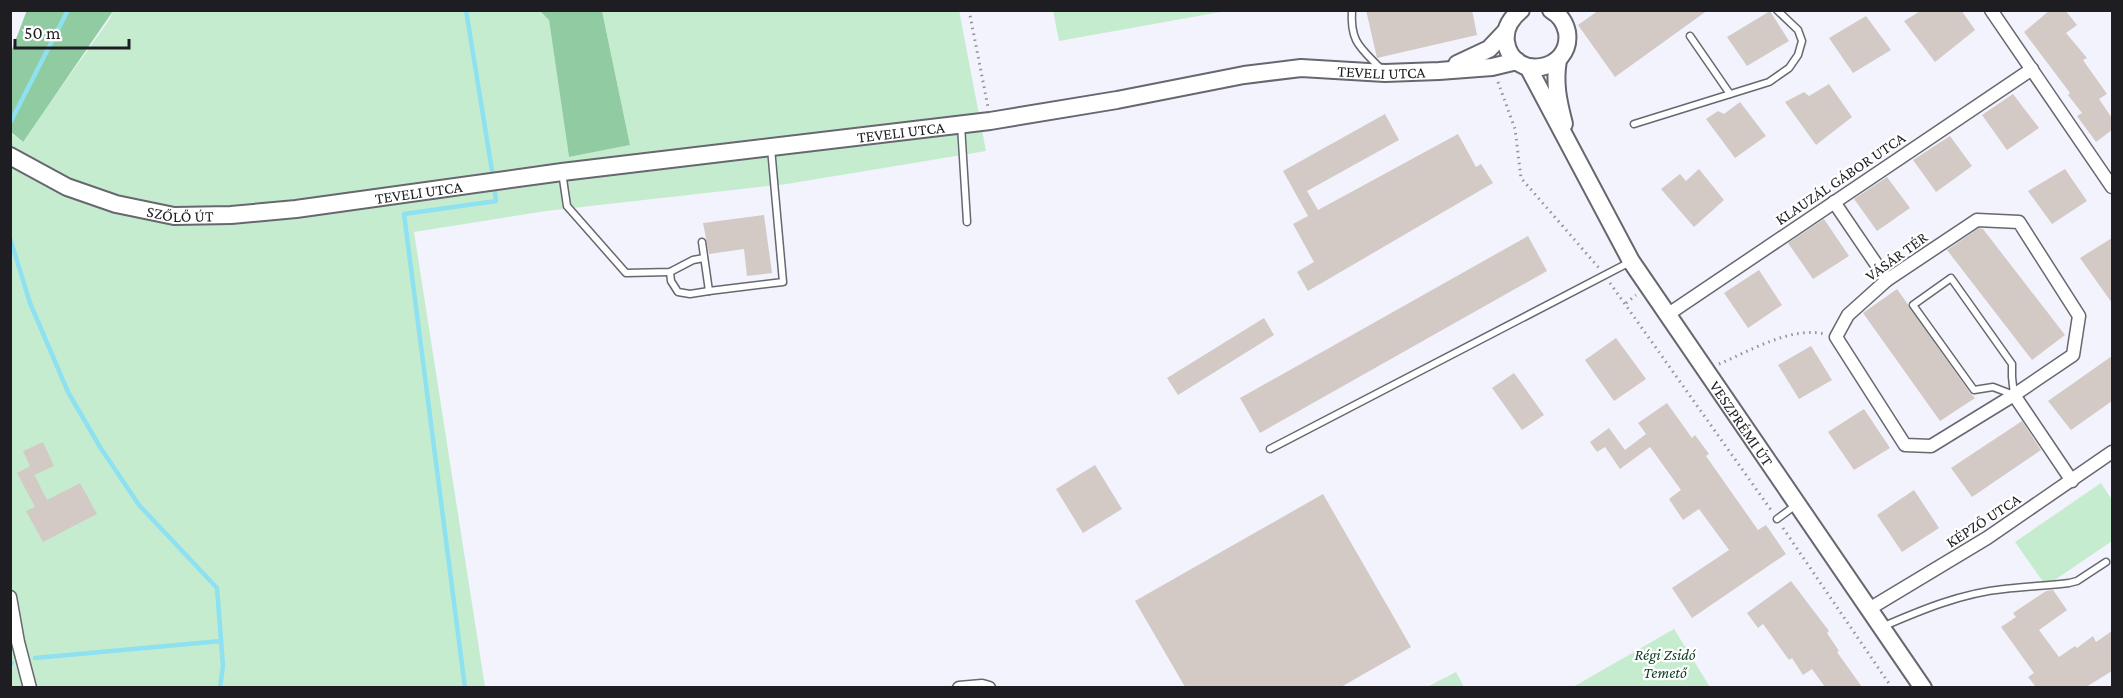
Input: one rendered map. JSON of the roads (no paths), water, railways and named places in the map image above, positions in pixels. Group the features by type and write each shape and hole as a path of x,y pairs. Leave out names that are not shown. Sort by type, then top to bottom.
{"main road":[{"name":"TEVELI UTCA","path":"1439,71 1478,56 1489,49 1521,10"},
{"name":"VESZPRÉMI ÚT","path":"1560,13 1567,35 1565,48 1558,60 1555,76 1556,93 1571,151"},
{"name":"VESZPRÉMI ÚT","path":"1506,31 1506,45 1522,64 1631,261 1923,687"},
{"name":"TEVELI UTCA","path":"361,200 562,172 990,121 1289,69 1384,73 1522,64 1544,67 1558,60"},
{"name":"SZŐLŐ ÚT","path":"10,156 67,187 116,204 174,216 231,215 296,210 361,200"}],"street":[{"path":"1991,10 2112,187"},
{"name":"KLAUZÁL GÁBOR UTCA","path":"1667,315 2032,69"},
{"path":"1834,202 1887,280"},
{"name":"VÁSÁR TÉR","path":"1977,220 2019,222 2079,316 2073,355 2014,395 1931,446 1905,445 1836,336 1848,315 1887,280 1977,220"},
{"path":"2014,395 2072,481"},
{"name":"KÉPZŐ UTCA","path":"1869,609 1987,538 2112,453"},
{"path":"10,597 18,642 30,687"},
{"path":"959,687 989,687"}],"lane":[{"path":"1352,10 1351,29 1357,43 1384,73"},
{"path":"1634,124 1769,82 1790,68 1798,55 1802,41 1798,30 1777,10"},
{"path":"1690,36 1730,94"},
{"path":"961,124 967,222"},
{"path":"670,272 671,281 678,292 690,294 783,282 771,147"},
{"path":"562,172 567,206 626,273 670,272 693,260 704,258"},
{"path":"702,242 709,291"},
{"path":"1270,449 1631,261"},
{"path":"1951,278 2012,364 2014,395 1993,387 1974,390 1912,305 1951,278"},
{"path":"1777,519 1797,505"},
{"path":"1881,627 1921,610 1966,596 2004,589 2069,584 2106,562"}],"waterway":[{"path":"10,123 68,10"},
{"path":"466,10 493,177"},
{"path":"465,688 404,214 496,201 494,185"},
{"path":"10,238 30,303 68,392 100,447 139,505 217,588 223,666 220,688"},
{"path":"35,658 221,641"}],"park label":[{"name":"Régi Zsidó Temető","path":"1665,663"}]}
